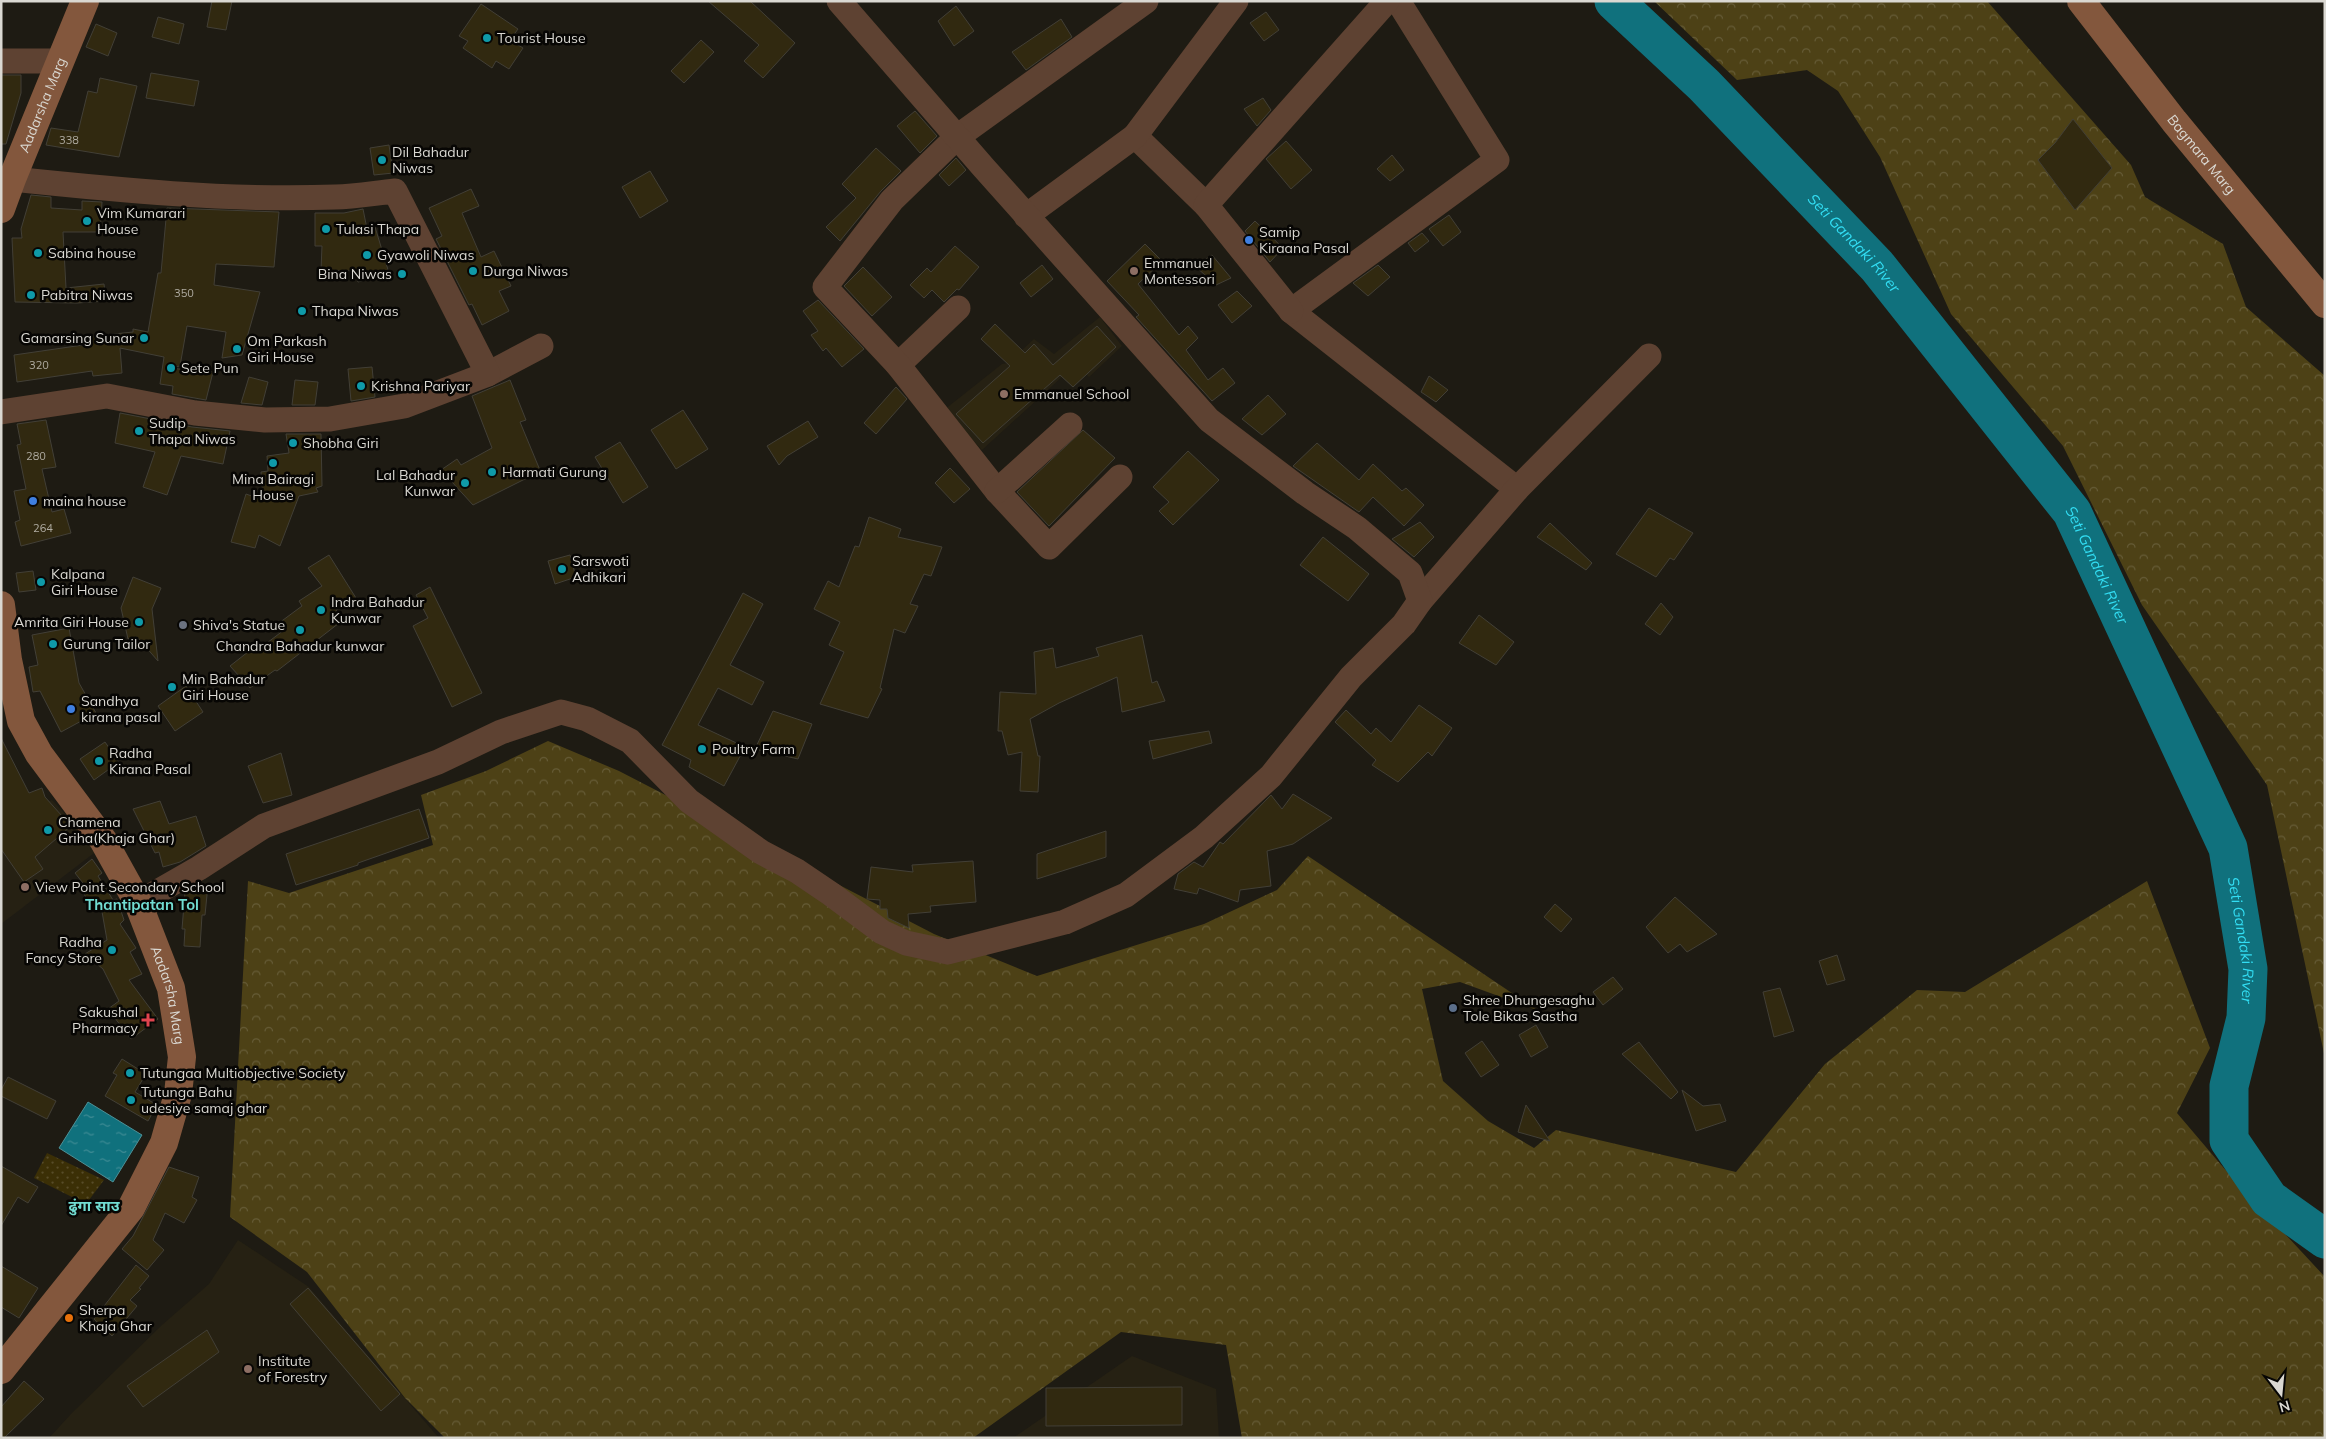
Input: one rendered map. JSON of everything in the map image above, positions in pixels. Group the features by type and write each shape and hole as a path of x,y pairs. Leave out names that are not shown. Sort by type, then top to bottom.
{"main road":[{"name":"Aadarsha Marg","path":"1,209 85,1"},
{"name":"Bagmara Marg","path":"2081,1 2174,121 2325,304"},
{"name":"Aadarsha Marg","path":"1,605 5,660 21,721 39,754 103,840 138,903 171,988 182,1057 178,1094 164,1143 131,1208 1,1370"}],"street":[{"path":"839,1 1026,216 1209,420 1305,493 1357,528 1410,573 1420,601"},
{"path":"1120,478 1049,547 997,491 898,365 825,287 892,200 957,137 1146,1"},
{"path":"1026,216 1135,136 1236,1"},
{"path":"1206,205 1387,1"},
{"path":"1291,311 1497,160 1398,1"},
{"path":"1,61 60,61"},
{"path":"1135,136 1206,205 1291,311 1517,489"},
{"path":"12,179 235,197 336,197 395,190 488,374"},
{"path":"898,365 958,308"},
{"path":"1,412 107,396 195,413 265,420 330,419 404,406 488,374 541,346"},
{"path":"138,903 200,868 264,826 438,762 501,732 561,712 587,719 630,741 689,801 761,852 797,871 831,894 882,932 906,943 948,952 1065,922 1126,895 1204,837 1271,776 1350,677 1404,624 1420,601 1517,489 1649,356"},
{"path":"997,491 1070,425"}],"shaded area":[{"name":"Emmanuel School","path":"1100,317 1122,346 1089,377 1076,364 982,450 944,410 1002,364 1008,363 1034,339 1054,354"},
{"name":"View Point Secondary School","path":"52,800 98,850 1,924 1,824 17,813"},
{"path":"47,1153 104,1180 86,1204 34,1178"},
{"name":"Institute of Forestry","path":"238,1240 309,1287 439,1438 49,1438 162,1325 209,1284"},
{"path":"1132,1356 1216,1389 1219,1438 1013,1438"}],"green space":[{"path":"1654,1 1987,1 2131,165 2145,197 2223,244 2246,307 2325,376 2325,1058 2267,785 2142,605 2063,446 1951,314 1880,157 1838,91 1807,70 1737,80"},
{"path":"548,741 619,771 934,934 1037,976 1204,924 1277,890 1308,856 1537,1010 1460,982 1422,989 1443,1081 1488,1121 1534,1148 1556,1130 1736,1172 1825,1064 1917,990 1965,992 2147,881 2210,1048 2177,1113 2222,1166 2325,1277 2325,1438 1242,1438 1226,1345 1121,1332 973,1438 445,1438 405,1398 307,1272 230,1217 248,881 289,893 433,845 421,795 486,771"}],"water":[{"path":"88,1102 142,1135 113,1182 59,1148"}],"building":[{"path":"212,1 232,1 226,30 207,27"},
{"path":"708,1 750,1 795,43 763,78 744,61 759,45"},
{"name":"Tourist House","path":"481,4 518,29 510,40 523,48 509,69 496,61 492,68 463,48 468,41 459,36"},
{"path":"956,6 974,31 954,46 938,21"},
{"path":"1266,12 1279,30 1264,41 1250,23"},
{"path":"158,17 184,24 179,44 152,37"},
{"path":"1061,19 1072,37 1026,70 1012,52"},
{"path":"96,24 117,33 108,56 86,47"},
{"path":"701,40 714,52 684,83 671,71"},
{"path":"151,73 199,81 194,106 146,98"},
{"path":"1,75 21,75 21,93 6,144 1,144"},
{"path":"100,78 137,86 119,157 46,145 51,128 78,132 88,91 97,93"},
{"path":"1263,98 1271,110 1257,126 1244,109"},
{"path":"915,111 937,136 920,153 897,126"},
{"path":"2073,119 2112,168 2075,210 2038,160 2055,143"},
{"path":"1286,141 1312,170 1291,189 1266,159"},
{"name":"Dil Bahadur Niwas","path":"389,145 393,173 374,175 370,148"},
{"path":"876,148 901,171 881,191 840,241 826,227 856,198 842,184"},
{"path":"1392,155 1404,170 1390,181 1377,169"},
{"path":"956,158 966,170 949,186 939,175"},
{"path":"650,171 668,201 640,218 622,187"},
{"path":"471,189 479,206 462,213 481,257 494,251 511,286 499,291 509,311 482,325 472,304 469,305 436,239 442,236 429,208"},
{"path":"31,195 51,197 51,208 82,210 82,201 102,202 100,232 63,232 66,288 104,284 106,301 77,303 15,302 12,238 22,238 21,229"},
{"path":"167,208 279,212 274,267 216,264 214,285 260,292 242,355 222,358 226,332 187,326 180,366 168,368 213,372 206,400 172,394 173,386 160,384 164,357 120,348 122,373 93,376 92,371 17,382 14,355 90,344 85,341 85,337 133,332 133,329 148,332 158,273 161,273"},
{"path":"363,209 367,229 375,227 389,273 358,282 355,271 321,270 322,246 315,246 315,213 344,213"},
{"path":"1449,215 1461,232 1443,246 1429,229"},
{"path":"1255,221 1283,248 1270,262 1245,231"},
{"path":"1422,233 1429,241 1415,252 1408,243"},
{"path":"1145,244 1162,261 1138,284 1179,335 1188,326 1198,338 1186,350 1208,380 1223,368 1235,383 1212,401 1136,317 1139,315 1107,281"},
{"path":"955,246 979,267 959,290 957,289 944,302 932,290 924,298 910,285 927,268 931,272"},
{"path":"1212,255 1231,278 1216,285 1195,266"},
{"path":"1042,265 1053,279 1031,297 1020,283"},
{"path":"1378,265 1390,277 1368,296 1353,283"},
{"path":"863,267 892,297 872,316 844,286"},
{"path":"1237,291 1252,306 1232,323 1218,305"},
{"path":"818,300 864,349 842,367 826,348 823,351 811,335 818,331 803,311"},
{"name":"Emmanuel School","path":"995,324 1025,353 1034,344 1053,365 1097,326 1116,347 1073,387 1060,375 983,443 956,414 1010,366 981,339"},
{"name":"Krishna Pariyar","path":"372,367 375,397 351,401 348,369"},
{"path":"1429,376 1448,390 1436,402 1421,392"},
{"path":"249,377 268,382 262,405 241,403"},
{"path":"295,380 318,382 315,405 292,405"},
{"path":"510,380 526,420 520,422 542,475 529,477 473,505 441,470 457,459 461,465 492,448 472,396"},
{"path":"896,387 907,399 876,434 864,423"},
{"path":"1268,395 1286,414 1262,435 1242,419"},
{"path":"683,410 708,449 676,469 651,430"},
{"path":"120,413 192,427 230,431 223,464 181,456 167,495 143,487 155,452 115,443"},
{"path":"46,420 56,467 42,469 52,512 64,509 71,533 21,546 15,522 20,520 14,491 26,489 17,445 21,444 17,424"},
{"path":"808,421 818,437 787,456 779,465 767,446"},
{"path":"1083,430 1115,458 1049,526 1017,492"},
{"path":"286,434 321,434 322,486 316,488 318,492 299,496 280,546 259,535 255,548 231,542 246,494 263,500 261,472 268,471 267,456 289,453"},
{"path":"620,442 648,487 623,503 595,457"},
{"path":"1317,443 1359,480 1373,464 1402,491 1406,488 1424,505 1404,526 1373,497 1359,512 1293,466"},
{"path":"1188,451 1219,480 1173,525 1159,511 1169,502 1153,487"},
{"path":"950,468 970,489 954,503 935,483"},
{"path":"1649,508 1693,533 1674,560 1670,558 1656,577 1616,554"},
{"path":"869,517 901,529 898,537 942,547 931,576 924,574 910,604 918,606 905,633 894,629 880,688 882,689 868,718 820,704 844,652 829,645 840,622 814,609 828,581 839,587 855,546 859,547"},
{"path":"1420,522 1434,537 1414,557 1392,539"},
{"path":"1550,523 1592,563 1586,570 1537,537"},
{"path":"1323,537 1369,574 1348,601 1300,565"},
{"path":"329,555 356,598 336,610 343,620 277,671 275,670 250,688 230,666 253,648 255,652 284,630 279,623 302,606 299,601 322,586 308,568"},
{"name":"Sarswoti Adhikari","path":"570,555 576,577 555,584 548,561"},
{"path":"33,571 36,590 19,592 16,573"},
{"path":"133,577 161,588 152,609 158,661 137,637 128,639 121,608"},
{"path":"430,587 482,693 452,707 413,626 428,618 416,595"},
{"path":"743,593 763,604 730,665 764,682 752,705 718,688 698,725 745,747 724,786 689,767 691,760 662,745"},
{"path":"1661,603 1673,617 1660,635 1645,624"},
{"path":"1479,615 1514,642 1496,665 1459,643"},
{"path":"69,628 79,683 96,713 61,732 40,691 33,692 29,667 38,665 32,635"},
{"path":"1142,635 1152,683 1157,681 1165,701 1122,712 1117,677 1059,703 1030,719 1038,756 1040,756 1038,792 1020,791 1022,752 1008,755 1002,731 998,731 1000,692 1036,694 1034,652 1053,648 1056,668 1099,656 1096,648"},
{"path":"186,686 203,712 175,731 158,706"},
{"path":"1419,705 1452,728 1432,756 1428,752 1398,782 1372,765 1376,760 1335,722 1346,710 1371,734 1376,728 1391,742"},
{"path":"773,711 812,724 798,759 755,749"},
{"path":"1209,731 1212,743 1153,759 1149,741"},
{"path":"1,738 29,793 42,788 45,797 71,826 35,857 43,869 24,882 1,849"},
{"name":"Radha Kirana Pasal","path":"105,742 119,762 94,780 80,759"},
{"path":"281,753 292,795 263,803 248,766"},
{"path":"1293,794 1332,818 1293,844 1267,851 1271,886 1240,890 1238,902 1199,888 1197,894 1174,889 1178,874 1194,862 1203,867 1220,842 1223,844 1271,795 1282,809"},
{"path":"160,801 169,824 196,816 206,846 180,862 163,867 159,852 155,853 133,809"},
{"path":"419,809 429,838 358,863 358,865 296,885 286,854"},
{"path":"1106,831 1106,857 1037,879 1037,854"},
{"path":"92,859 102,873 98,876 113,900 117,899 124,920 120,924 136,948 130,952 142,974 129,980 158,1019 131,1039 108,1009 119,1001 103,969 85,954 107,940 101,906 98,902 91,907 82,890 86,887 75,873"},
{"path":"973,861 976,902 930,906 931,912 908,914 909,928 888,918 887,909 880,909 880,900 867,899 871,867 913,872 912,865"},
{"path":"199,885 208,885 205,915 202,915 200,947 184,946 185,929 182,929 185,892"},
{"path":"1675,897 1717,934 1687,952 1680,944 1668,953 1646,927"},
{"path":"1555,904 1572,919 1561,932 1544,917"},
{"path":"1837,955 1845,980 1827,985 1819,961"},
{"path":"1613,977 1623,989 1603,1005 1593,992"},
{"path":"1780,988 1794,1031 1774,1037 1763,992"},
{"path":"1536,1025 1548,1047 1531,1057 1519,1035"},
{"path":"1482,1041 1499,1065 1481,1077 1465,1053"},
{"path":"1639,1042 1678,1092 1671,1099 1622,1054"},
{"name":"Tutunga Bahu udesiye samaj ghar","path":"122,1059 146,1074 135,1092 157,1105 148,1121 105,1096 117,1075 113,1073"},
{"path":"8,1077 56,1101 47,1119 1,1096 1,1090"},
{"path":"1682,1090 1703,1106 1720,1104 1726,1121 1696,1131"},
{"path":"1526,1105 1550,1141 1518,1132"},
{"path":"1,1166 38,1187 28,1203 18,1197 1,1226"},
{"path":"169,1167 199,1177 192,1197 197,1200 184,1223 165,1213 153,1240 164,1250 147,1270 122,1249 133,1236"},
{"path":"136,1265 149,1276 139,1288 141,1289 130,1300 137,1306 112,1336 94,1319"},
{"path":"1,1266 38,1288 19,1318 1,1307"},
{"path":"308,1288 400,1394 381,1411 290,1304"},
{"path":"207,1330 219,1352 143,1407 127,1386"},
{"path":"24,1381 44,1399 4,1438 1,1438 1,1407"},
{"path":"1182,1387 1182,1425 1046,1426 1046,1388"}],"waterway":[{"name":"Seti Gandaki River","path":"1614,1 1704,85 1877,266 2072,512 2228,848 2248,969 2246,1018 2229,1086 2229,1140 2269,1199 2325,1239"}],"place":[{"name":"Tourist House","path":"487,38"},
{"name":"Dil Bahadur Niwas","path":"382,160"},
{"name":"Vim Kumarari House","path":"87,221"},
{"name":"Tulasi Thapa","path":"326,229"},
{"name":"Samip Kiraana Pasal","path":"1249,240"},
{"name":"Sabina house","path":"38,253"},
{"name":"Gyawoli Niwas","path":"367,255"},
{"name":"Durga Niwas","path":"473,271"},
{"name":"Emmanuel Montessori","path":"1134,271"},
{"name":"Bina Niwas","path":"402,274"},
{"name":"Pabitra Niwas","path":"31,295"},
{"name":"Thapa Niwas","path":"302,311"},
{"name":"Gamarsing Sunar","path":"144,338"},
{"name":"Om Parkash Giri House","path":"237,349"},
{"name":"Sete Pun","path":"171,368"},
{"name":"Krishna Pariyar","path":"361,386"},
{"name":"Emmanuel School","path":"1004,394"},
{"name":"Sudip Thapa Niwas","path":"139,431"},
{"name":"Shobha Giri","path":"293,443"},
{"name":"Mina Bairagi House","path":"273,463"},
{"name":"Harmati Gurung","path":"492,472"},
{"name":"Lal Bahadur Kunwar","path":"465,483"},
{"name":"maina house","path":"33,501"},
{"name":"Sarswoti Adhikari","path":"562,569"},
{"name":"Kalpana Giri House","path":"41,582"},
{"name":"Indra Bahadur Kunwar","path":"321,610"},
{"name":"Amrita Giri House","path":"139,622"},
{"name":"Shiva's Statue","path":"183,625"},
{"name":"Chandra Bahadur kunwar","path":"300,630"},
{"name":"Gurung Tailor","path":"53,644"},
{"name":"Min Bahadur Giri House","path":"172,687"},
{"name":"Sandhya kirana pasal","path":"71,709"},
{"name":"Poultry Farm","path":"702,749"},
{"name":"Radha Kirana Pasal","path":"99,761"},
{"name":"Chamena Griha(Khaja Ghar)","path":"48,830"},
{"name":"View Point Secondary School","path":"25,887"},
{"name":"Radha Fancy Store","path":"112,950"},
{"name":"Shree Dhungesaghu Tole Bikas Sastha","path":"1453,1008"},
{"name":"Sakushal Pharmacy","path":"148,1020"},
{"name":"Tutungaa Multiobjective Society","path":"130,1073"},
{"name":"Tutunga Bahu udesiye samaj ghar","path":"131,1100"},
{"name":"Sherpa Khaja Ghar","path":"69,1318"},
{"name":"Institute of Forestry","path":"248,1369"}],"district":[{"name":"Thantipatan Tol","path":"142,905"},
{"name":"ढुंगा साउ","path":"94,1206"}]}
